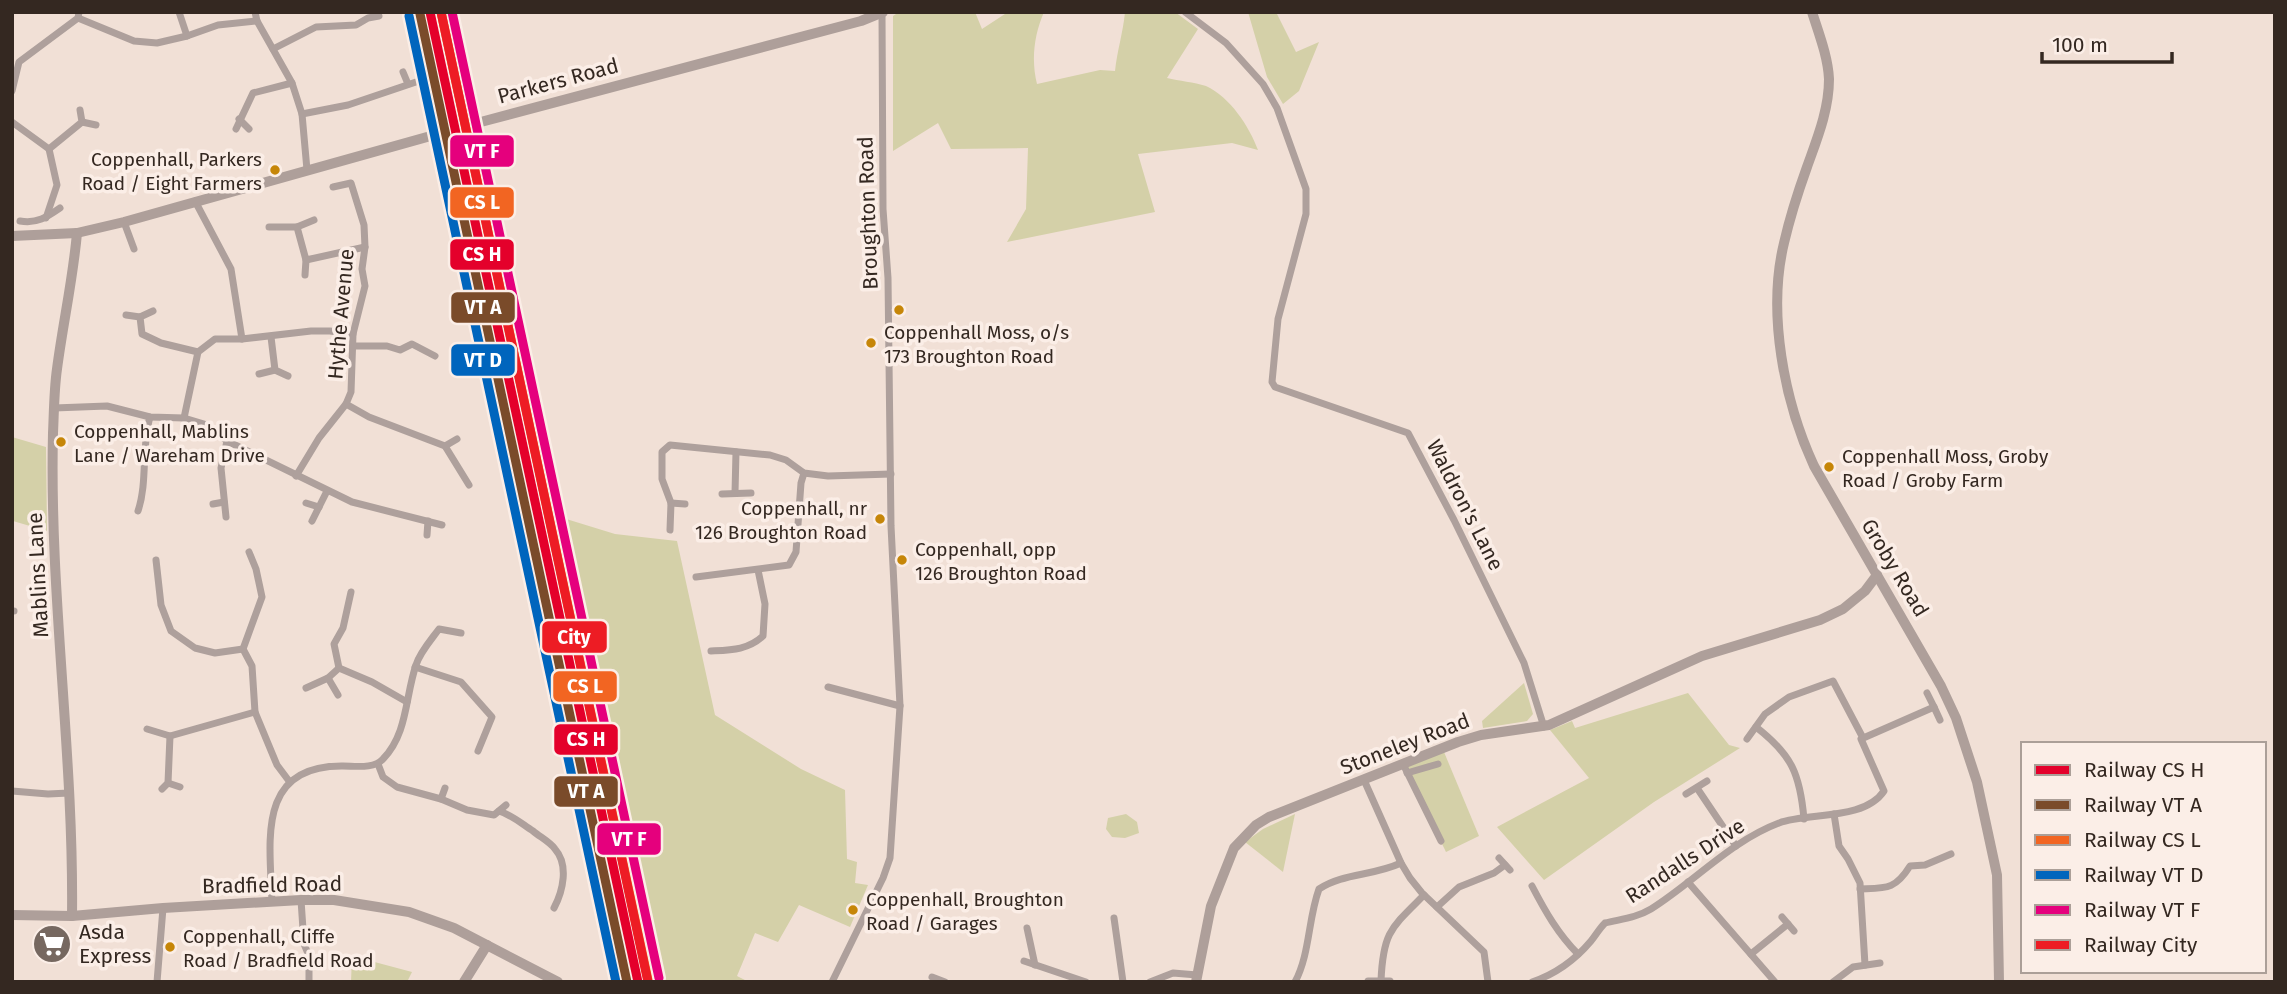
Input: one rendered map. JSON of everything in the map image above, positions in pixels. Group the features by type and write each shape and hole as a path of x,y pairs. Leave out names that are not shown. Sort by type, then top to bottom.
{"street":[{"path":"179,12 187,36"},
{"path":"255,12 257,21 292,83 302,114 307,170"},
{"name":"Waldron's Lane","path":"1185,12 1226,43 1263,84 1276,108 1306,189 1307,214 1278,319 1272,382 1275,387 1408,433 1524,663 1544,727"},
{"name":"Groby Road","path":"1812,12 1827,64 1827,97 1818,135 1783,246 1777,286 1779,334 1792,404 1807,450 1836,507 1941,686 1956,718 1977,782 1997,875 1999,982"},
{"name":"Parkers Road","path":"12,236 77,233 124,222 883,13"},
{"name":"Broughton Road","path":"832,982 883,878 890,858 900,706 891,526 888,278 883,209 883,13"},
{"path":"12,91 15,62 79,15 134,41 158,43 218,25 257,21"},
{"path":"273,49 316,27 356,24 366,15 379,16"},
{"path":"302,114 348,105 412,83 403,72"},
{"path":"236,128 253,93 292,83"},
{"path":"80,110 82,122"},
{"path":"239,119 249,129"},
{"path":"12,122 49,149 57,185 46,218"},
{"path":"82,122 96,125"},
{"path":"49,149 82,122"},
{"name":"Hythe Avenue","path":"296,476 319,438 346,404 351,392 353,334 365,286 362,269 364,225 354,181 332,187"},
{"path":"195,201 231,269 242,339"},
{"path":"20,221 32,223 46,218 60,208"},
{"path":"269,227 297,228 314,220"},
{"path":"124,222 134,249"},
{"path":"297,228 306,260 305,275"},
{"name":"Mablins Lane","path":"72,916 73,855 53,535 57,369 73,276 77,233"},
{"path":"306,260 365,247"},
{"path":"126,315 140,317 153,311"},
{"path":"140,317 142,334 160,343 198,352"},
{"path":"184,418 198,352 215,339 271,337 311,331 353,334"},
{"path":"271,337 275,370"},
{"path":"353,346 387,346 400,350 415,341 435,356"},
{"path":"259,374 275,370 288,376"},
{"path":"346,404 369,417 445,446 469,485"},
{"path":"54,408 107,406 150,417 184,418 204,424 227,441 352,502 442,525"},
{"path":"138,511 143,497 145,434 150,417"},
{"path":"445,446 457,439"},
{"path":"226,517 221,468 227,441"},
{"path":"670,530 671,503 662,479 661,465 662,452 670,445 770,455 786,460 804,473 828,476 891,474"},
{"path":"735,494 736,452"},
{"path":"696,577 789,565 794,560 804,473"},
{"path":"312,521 327,491"},
{"path":"722,494 751,493"},
{"path":"143,497 152,500"},
{"path":"213,504 224,502"},
{"path":"306,503 319,507"},
{"path":"671,503 685,504"},
{"path":"427,535 428,521"},
{"path":"249,552 262,597 243,649 252,666 255,712 277,765 289,780"},
{"path":"156,560 161,605 171,631 195,648 215,653 243,649"},
{"path":"711,651 736,650 754,644 763,636 765,604 758,570"},
{"name":"Stoneley Road","path":"1196,979 1211,906 1234,848 1243,837 1269,817 1364,780 1405,768 1481,735 1544,727 1702,656 1820,620 1843,610 1877,575"},
{"path":"338,668 334,644 343,628 351,592"},
{"path":"272,902 272,811 289,780 319,768 377,764 390,751 400,734 418,659 439,629 461,633"},
{"path":"415,667 461,682 495,714 478,751"},
{"path":"306,688 328,678 338,668"},
{"path":"338,668 372,682 407,702"},
{"path":"328,678 338,695"},
{"path":"1747,738 1765,714 1789,697 1833,681 1863,738 1934,707"},
{"path":"828,687 900,706"},
{"path":"1927,693 1940,720"},
{"path":"147,729 170,736 255,712"},
{"path":"1756,727 1787,755 1796,771 1804,819"},
{"path":"170,736 165,786 180,787"},
{"name":"Randalls Drive","path":"1532,982 1565,966 1605,923 1632,918 1650,909 1736,846 1780,822 1849,812 1880,798 1884,791 1861,739 1863,738"},
{"path":"377,764 383,777 397,787 441,799 467,810 494,815 506,805"},
{"path":"1438,764 1405,768 1441,841"},
{"path":"1364,780 1410,878 1424,895 1484,952 1488,982"},
{"path":"1686,794 1707,781"},
{"path":"441,799 445,788"},
{"path":"1696,789 1736,846"},
{"path":"12,791 69,793"},
{"path":"499,811 512,817 556,849 561,858 563,878 562,889 554,908"},
{"path":"1834,814 1839,846 1855,871 1860,889 1865,965"},
{"path":"1860,889 1889,888 1904,877 1910,866 1925,865 1951,854"},
{"path":"1437,907 1459,887 1507,867 1499,858"},
{"path":"1294,982 1302,962 1319,889 1335,880 1384,871 1401,863"},
{"path":"1688,882 1775,982"},
{"path":"1532,886 1563,939 1578,954"},
{"path":"1536,894 1545,887"},
{"path":"1381,981 1387,934 1424,895"},
{"path":"301,900 304,944 309,956 309,982"},
{"name":"Bradfield Road","path":"12,915 72,916 163,908 334,900 409,912 454,928 558,982"},
{"path":"157,982 163,908"},
{"path":"1114,918 1123,982"},
{"path":"1751,954 1784,920 1794,931"},
{"path":"1027,928 1035,965"},
{"path":"464,982 487,944"},
{"path":"1024,961 1086,982"},
{"path":"1833,982 1853,967 1880,963"},
{"path":"1150,982 1173,974 1196,979"},
{"path":"932,977 945,982"},
{"path":"1368,981 1390,981"}],"shaded area":[{"path":"899,12 975,12 982,29 1008,12 1044,12 1034,48 1037,84 1100,70 1115,71 1125,12 1175,12 1198,29 1167,78 1206,86 1223,97 1244,122 1258,150 1232,143 1138,154 1155,212 1007,242 1026,209 1028,148 951,149 938,123 893,151 893,16"},
{"path":"1248,12 1276,12 1296,52 1319,42 1299,91 1283,104 1267,77"},
{"path":"12,437 46,447 47,531 13,521 12,527"},
{"path":"563,518 615,534 677,541 715,715 801,769 845,790 847,859 857,862 855,883 868,885 850,927 799,905 778,942 755,933 737,976 749,982 663,982 643,892 623,779"},
{"path":"1524,683 1533,714 1527,721 1483,728 1482,721"},
{"path":"1688,693 1729,745 1740,748 1654,802 1544,880 1497,827 1589,778 1550,730 1572,721 1575,728"},
{"path":"1444,752 1479,836 1446,852 1403,764"},
{"path":"1126,814 1137,822 1139,833 1125,838 1112,837 1106,829 1108,818"},
{"path":"1295,814 1283,872 1245,842 1263,829"},
{"path":"352,956 412,972 407,982 351,982"}],"railway":[{"path":"425,12 633,982"}],"transit line":[{"path":"430,12 638,982"},
{"path":"441,12 648,980"},
{"path":"452,12 659,978"},
{"path":"420,14 627,982"},
{"path":"409,16 616,982"}],"rail line":[{"name":"City","path":"441,12 648,982"}],"place":[{"name":"Coppenhall, Parkers Road / Eight Farmers","path":"275,170"},
{"name":"Coppenhall Moss, o/s 173 Broughton Road","path":"871,343"},
{"name":"Coppenhall, Mablins Lane / Wareham Drive","path":"61,442"},
{"name":"Coppenhall Moss, Groby Road / Groby Farm","path":"1829,467"},
{"name":"Coppenhall, nr 126 Broughton Road","path":"880,519"},
{"name":"Coppenhall, opp 126 Broughton Road","path":"902,560"},
{"name":"Coppenhall, Broughton Road / Garages","path":"853,910"},
{"name":"Asda Express","path":"52,944"},
{"name":"Coppenhall, Cliffe Road / Bradfield Road","path":"170,947"}]}
